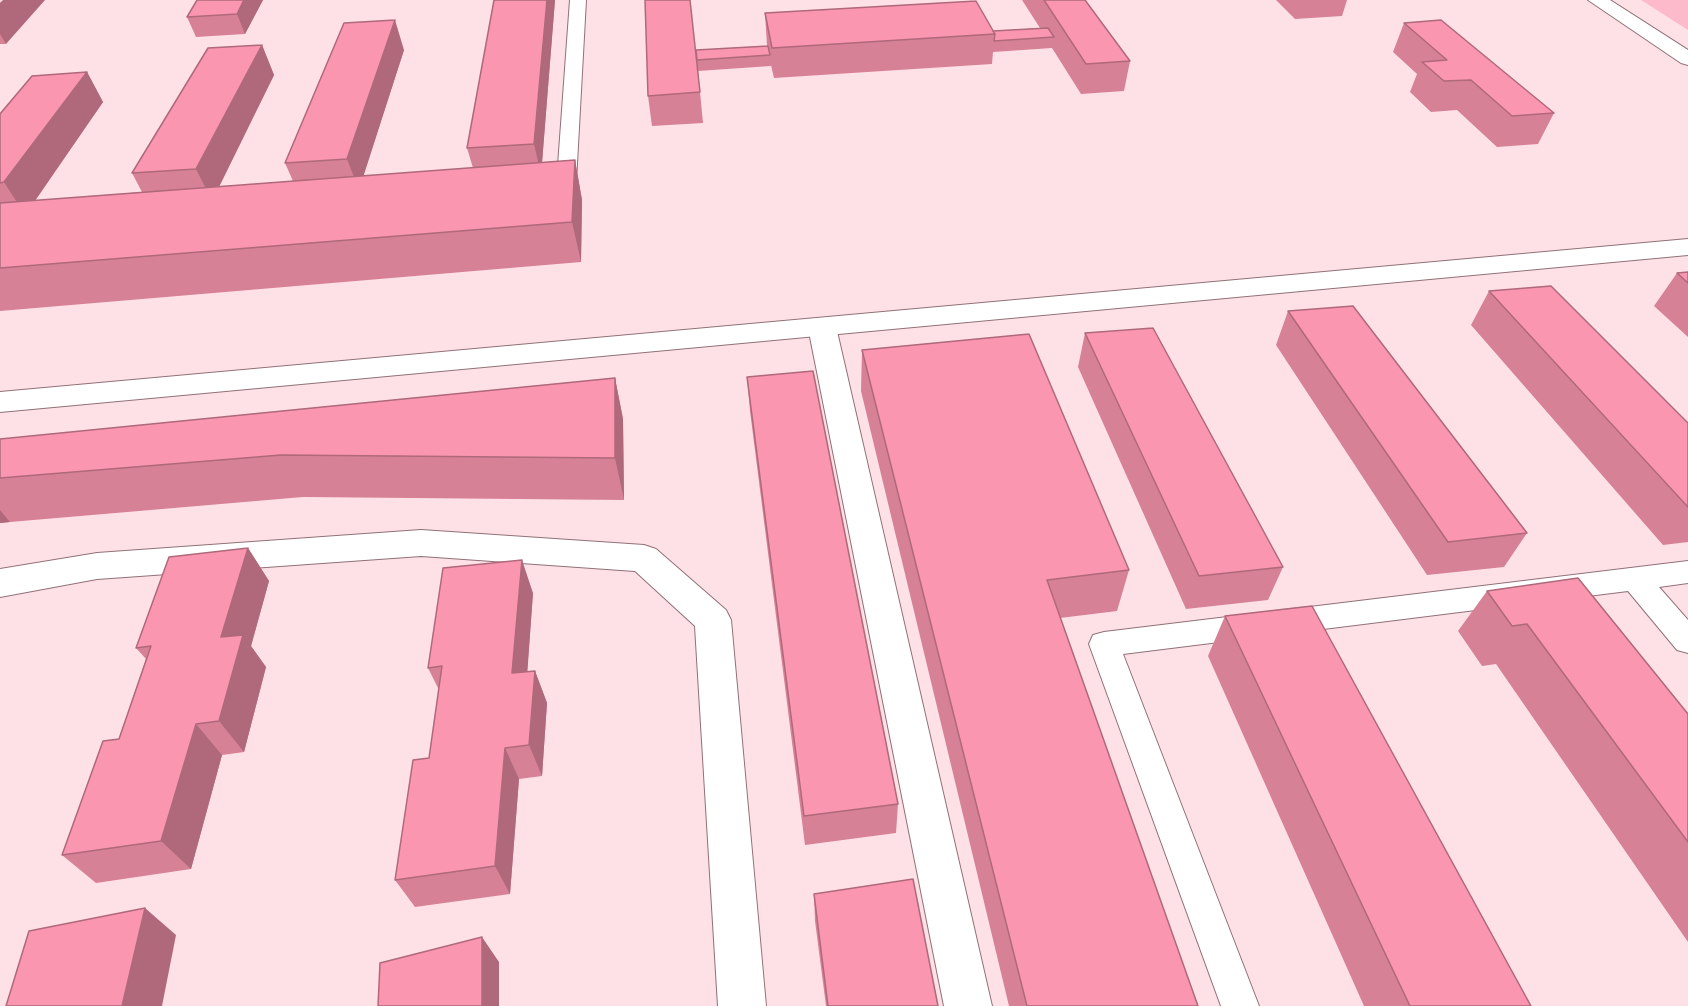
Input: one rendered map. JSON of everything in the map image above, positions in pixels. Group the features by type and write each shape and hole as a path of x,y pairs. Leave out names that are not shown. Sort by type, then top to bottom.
{"street":[{"path":"1597,0 1688,59"},
{"path":"0,402 1688,247"},
{"path":"822,327 968,1006"},
{"path":"0,583 97,566 421,543 644,558 713,620 742,1006"}],"lane":[{"path":"538,193 566,182 578,0"},
{"path":"1240,1006 1104,644 1688,572"},
{"path":"1634,578 1688,641"}],"shaded area":[{"path":"1641,0 1688,0 1688,30"}],"building":[{"path":"197,0 244,0 237,14 187,17"},
{"path":"494,0 547,0 534,144 467,148"},
{"path":"645,0 690,0 700,92 648,96"},
{"path":"1044,0 1085,0 1130,61 1086,64"},
{"path":"976,1 995,34 772,48 765,13"},
{"path":"395,20 347,159 285,163 344,23"},
{"path":"1441,20 1554,113 1512,116 1471,80 1444,81 1422,62 1447,60 1404,23"},
{"path":"1048,28 1054,37 994,41 993,31"},
{"path":"262,45 196,169 132,173 208,48"},
{"path":"768,46 770,55 697,60 696,50"},
{"path":"87,72 4,182 0,183 0,114 32,76"},
{"path":"575,160 572,222 0,268 0,203"},
{"path":"1688,272 1688,283 1677,273"},
{"path":"1551,286 1688,423 1688,507 1489,291"},
{"path":"1353,306 1527,533 1448,542 1288,311"},
{"path":"1153,328 1283,567 1199,576 1085,333"},
{"path":"1029,334 1129,570 1047,580 1198,1006 1027,1006 862,350"},
{"path":"813,371 898,804 804,816 747,377"},
{"path":"615,378 615,458 281,455 0,478 0,439"},
{"path":"248,548 221,637 243,635 219,721 196,724 161,841 62,855 103,741 119,739 151,646 136,648 169,557"},
{"path":"522,560 512,673 535,671 529,745 505,748 495,866 395,880 413,760 429,758 442,666 428,668 443,568"},
{"path":"1578,578 1688,714 1688,842 1527,624 1512,626 1487,591"},
{"path":"1312,606 1531,1006 1410,1006 1225,616"},
{"path":"913,879 938,1006 828,1006 814,894"},
{"path":"145,908 122,1006 6,1006 29,931"},
{"path":"482,937 482,1006 378,1006 380,963"}]}
